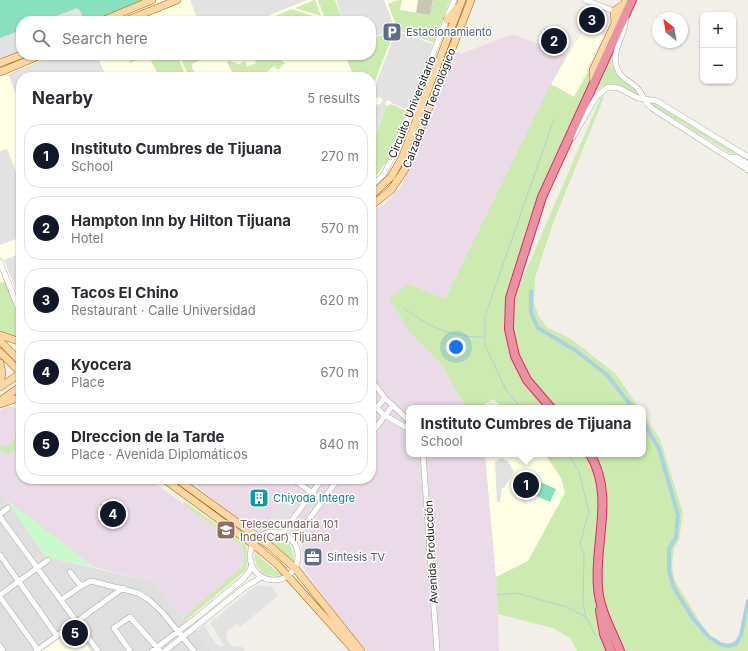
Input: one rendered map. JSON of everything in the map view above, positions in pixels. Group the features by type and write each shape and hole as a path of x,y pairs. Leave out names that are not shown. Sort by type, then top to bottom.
{"highway":[{"path":"548,405 531,385 515,356 509,329 508,313 514,282 542,197 594,83 625,6 632,0"},
{"path":"591,457 599,475 602,492 603,520 598,575 599,597 602,624 611,651"},
{"path":"599,597 620,651"}],"main road":[{"path":"114,16 152,0"},
{"path":"137,16 177,0"},
{"name":"Calzada del Tecnológico","path":"376,202 391,190 405,169 471,0"},
{"path":"447,20 459,2"},
{"name":"Calzada del Tecnológico","path":"376,192 386,184 396,169 424,101 450,32 459,2"},
{"path":"615,23 614,11 625,6"},
{"path":"594,83 593,70 615,23 625,6"},
{"path":"450,32 457,35"},
{"path":"0,63 16,56"},
{"path":"0,72 24,60"},
{"path":"410,114 424,101"},
{"path":"0,335 16,340"},
{"path":"0,341 16,357"},
{"path":"0,352 16,368"},
{"path":"0,363 2,373 0,384"},
{"path":"0,387 16,376"},
{"path":"0,402 16,390"},
{"path":"0,402 16,398"},
{"path":"170,484 254,545 288,575 355,651"},
{"path":"184,484 259,538 295,568 361,651"},
{"path":"200,507 205,500"}],"street":[{"path":"585,0 614,11"},
{"path":"625,6 626,21 616,54 616,63 621,74 638,89 653,109 748,170"},
{"name":"Circuito Universitario","path":"376,181 387,169 447,20"},
{"path":"559,158 572,141 591,105 604,89 612,87 619,88 635,97 658,101 748,157"},
{"path":"727,157 737,157 748,164"},
{"path":"0,262 16,302"},
{"path":"376,386 385,398 406,417"},
{"path":"385,398 376,408 384,415 406,427"},
{"path":"376,427 393,405"},
{"name":"Avenida Producción","path":"423,457 437,651"},
{"path":"300,484 322,501"},
{"path":"282,534 318,484"},
{"path":"293,542 334,484"},
{"path":"8,508 0,516 98,651"},
{"path":"270,533 282,534 293,542 298,558 295,568 288,575 273,580 262,577 256,572 252,565 250,555 254,545 259,538 270,533"},
{"path":"0,555 57,636"},
{"path":"48,560 0,596 37,650 123,588"},
{"path":"130,651 114,628 130,617 156,650 243,579 249,572 252,565"},
{"path":"70,572 81,586"},
{"path":"164,651 183,638 245,587 262,577"},
{"path":"61,600 81,586 91,582 123,588 138,593 148,599 162,612 194,651"},
{"path":"0,646 3,651"}],"shaded area":[{"path":"149,0 459,0 399,157 388,177 376,189 376,72 16,72 16,372 0,357 0,60 16,56 16,60 376,60 376,16 109,16"},
{"path":"190,0 307,0 267,16 196,16"},
{"path":"336,0 384,0 395,29 376,36 376,16 342,16"},
{"path":"418,0 433,0 430,15 416,13"},
{"path":"77,8 80,10 82,16 56,16"},
{"path":"585,27 603,35 574,97 551,84"},
{"path":"396,31 433,44 408,110 391,103 390,101 386,101 385,104 387,106 376,134 376,105 380,104 383,100 380,97 376,98 376,83"},
{"path":"16,32 16,54 0,60 0,38"},
{"path":"512,34 567,55 445,299 409,284 411,334 440,363 465,405 406,405 406,457 485,457 496,557 499,651 367,651 346,627 304,569 300,538 280,524 277,528 259,533 226,510 195,484 376,484 376,209 384,205 402,185 457,52 461,54"},
{"path":"43,60 99,60 104,72 16,72 16,94 8,74"},
{"path":"7,149 16,172 16,239 0,245 0,151"},
{"path":"16,255 16,291 4,260"},
{"path":"7,406 16,408 16,484 156,484 243,547 244,565 183,618 154,582 94,567 5,499 0,492 0,411"},
{"path":"485,457 547,457 561,478 565,493 528,561 496,577"},
{"path":"501,458 509,462 508,464 510,464 514,472 504,488 502,488 500,502 497,502 495,462"},
{"path":"295,488 297,490 296,494 300,497 277,528 272,529 267,524 285,501 288,502"},
{"path":"0,492 46,557 154,582 185,621 197,631 212,651 0,651"},
{"path":"257,585 272,587 278,596 240,627 237,624 226,632 227,639 231,646 242,647 245,651 212,651 197,631 206,623 205,627 216,644 222,647 224,645 210,623"},
{"path":"75,627 91,651 42,651"}],"green space":[{"path":"0,0 149,0 109,16 16,16 16,54 0,60"},
{"path":"314,0 321,16 295,8"},
{"path":"318,0 335,0 342,16 324,16"},
{"path":"402,0 400,10 430,15 433,0 450,0 434,43 398,30 388,4"},
{"path":"291,9 313,16 275,16"},
{"path":"395,30 376,78 376,72 352,72 347,60 376,60 376,37"},
{"path":"611,57 618,75 639,95 616,84 611,84 606,85 593,95"},
{"path":"151,60 179,60 184,72 157,72"},
{"path":"202,60 193,63 192,67 194,72 187,72 182,61"},
{"path":"255,60 281,60 285,63 278,70 273,66 267,72 232,72 227,62 230,61 239,64 245,61 247,67 256,63"},
{"path":"590,71 591,81 513,277 522,280 601,97 604,97 553,223 535,278 534,304 540,318 547,327 571,339 616,374 637,405 500,405 493,399 484,405 465,405 440,363 411,334 389,298 409,284 445,299 551,84 574,97"},
{"path":"653,101 737,154 730,153 652,105"},
{"path":"391,104 407,111 387,162 376,176 376,134 387,106"},
{"path":"5,281 16,309 16,337 0,332 0,283"},
{"path":"646,418 660,439 683,513 679,540 674,548 672,564 674,579 709,637 720,644 731,643 739,639 748,605 748,651 625,651 618,644 610,651 577,651 570,638 553,628 498,614 496,577 528,561 565,493 561,478 547,457 646,457"},
{"path":"16,434 16,452 14,450 10,454 4,454 2,450 0,451 0,445 6,447 14,441"},
{"path":"524,475 556,489 550,502 518,488"},
{"path":"5,499 94,567 46,557"},
{"path":"186,503 246,545 247,564 246,570 185,621 183,618 244,565 243,547 183,504"},
{"path":"277,537 289,544 292,548 294,558 293,564 265,539"},
{"path":"255,553 281,575 270,576 262,572 256,564"}],"waterway":[{"path":"518,405 507,392 485,345 485,316 554,119"},
{"path":"531,291 531,313 538,328 575,350 607,375 631,405"},
{"path":"404,308 441,330 473,337 484,337"},
{"path":"646,427 659,449 678,515 676,537 669,549 669,571 674,588 692,617 709,637 720,644 728,646 736,644 741,635 748,601"},
{"path":"569,457 578,469 589,511 580,544 584,554 583,603 586,617 595,635"},
{"path":"497,595 516,593 567,607 586,617"}],"place":[{"name":"Tacos El Chino","path":"592,20"},
{"name":"Estacionamiento","path":"392,32"},
{"name":"Hampton Inn by Hilton Tijuana","path":"554,41"},
{"name":"Instituto Cumbres de Tijuana","path":"526,485"},
{"name":"Chiyoda Integre","path":"259,498"},
{"name":"Kyocera","path":"113,514"},
{"name":"Telesecundaria 101 Inde(Car) Tijuana","path":"226,530"},
{"name":"Síntesis TV","path":"313,557"},
{"name":"DIreccion de la Tarde","path":"75,633"}]}
